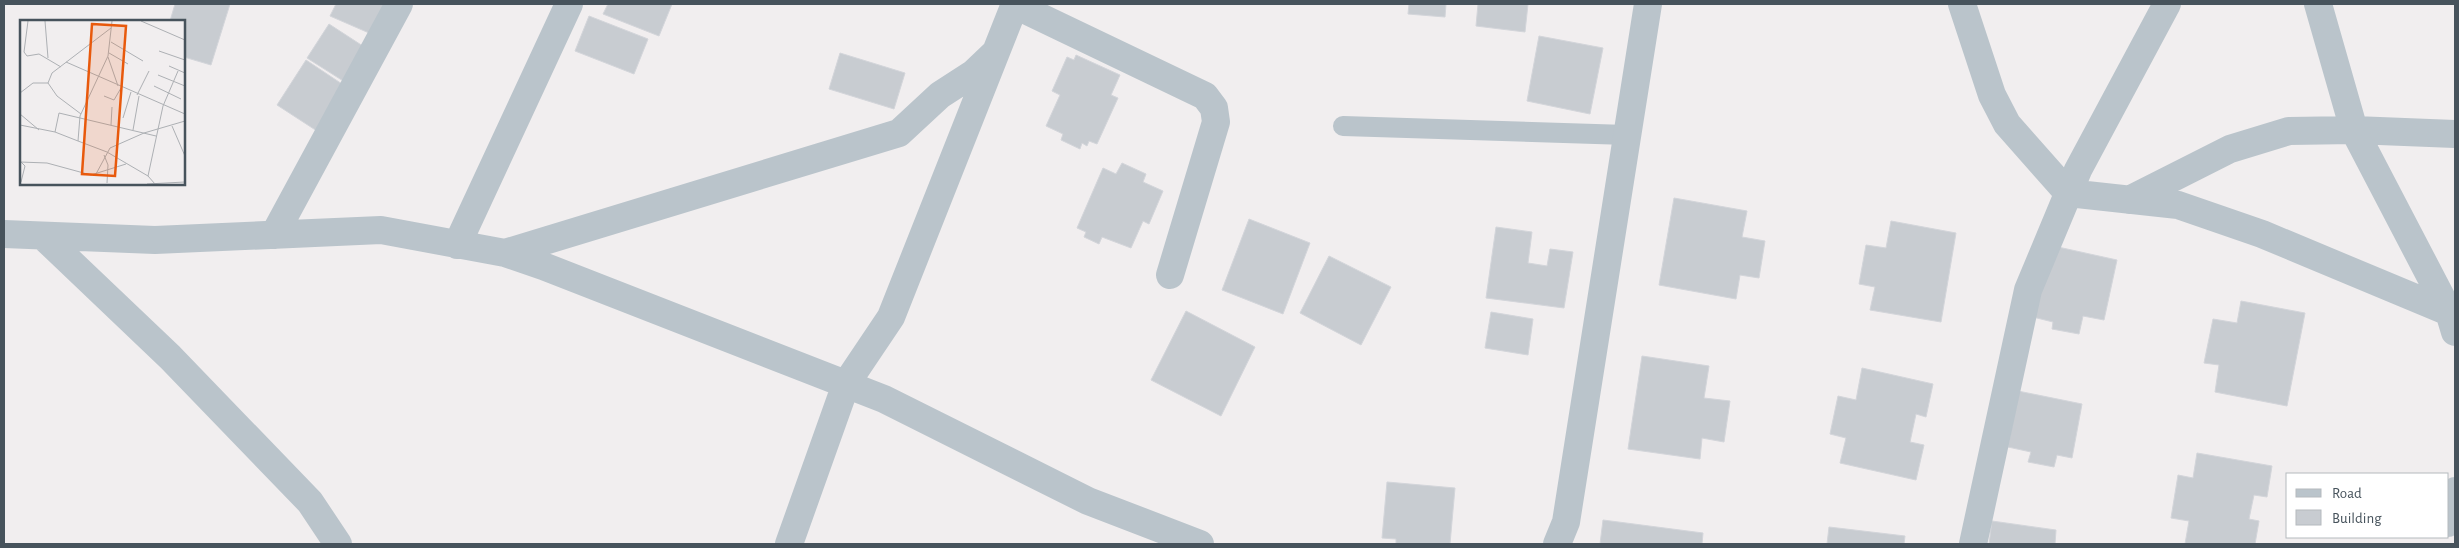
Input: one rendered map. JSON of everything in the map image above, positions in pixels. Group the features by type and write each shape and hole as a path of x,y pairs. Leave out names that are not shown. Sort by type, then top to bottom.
{"street":[{"path":"274,235 399,4"},
{"path":"457,245 568,4"},
{"path":"789,544 846,384 891,318 1015,4 1205,96 1214,108 1216,122 1170,275"},
{"path":"1557,544 1566,522 1648,4"},
{"path":"1962,4 1992,95 2007,124 2068,193 2178,205 2262,234 2452,322"},
{"path":"1973,544 2028,290 2078,170 2167,4"},
{"path":"2318,4 2354,130 2452,322"},
{"path":"504,253 900,133 940,95 974,73 998,51"},
{"path":"2129,200 2230,149 2289,131 2354,130 2455,134"},
{"path":"4,234 155,240 381,230 504,253 884,399 1088,501 1200,544"},
{"path":"44,237 170,356 310,502 338,544"},
{"path":"2449,518 2455,490"}],"lane":[{"path":"1343,126 1627,135"}],"building":[{"path":"175,4 230,4 211,65 185,57 185,20 170,20"},
{"path":"336,4 390,4 376,36 330,16"},
{"path":"608,4 672,4 659,36 603,14"},
{"path":"1409,4 1446,4 1445,17 1408,14"},
{"path":"1478,4 1528,4 1525,32 1476,26"},
{"path":"589,16 648,39 634,74 575,51"},
{"path":"329,24 369,50 348,84 307,58"},
{"path":"1539,36 1603,48 1590,114 1527,101"},
{"path":"840,53 905,73 894,109 829,89"},
{"path":"1076,55 1120,75 1111,95 1118,98 1097,144 1089,141 1087,146 1082,143 1080,149 1061,140 1063,134 1046,126 1060,95 1052,91 1067,57 1074,60"},
{"path":"306,60 345,86 317,131 277,105"},
{"path":"1122,163 1146,174 1143,182 1163,191 1149,224 1143,221 1131,248 1102,237 1099,244 1084,237 1086,232 1077,228 1103,168 1116,174"},
{"path":"1674,198 1747,211 1742,237 1765,241 1759,278 1740,275 1736,299 1659,285"},
{"path":"1249,219 1310,243 1283,314 1222,290"},
{"path":"1891,221 1956,233 1941,322 1870,310 1875,287 1859,284 1866,245 1886,248"},
{"path":"1496,227 1532,232 1528,263 1547,266 1550,249 1573,252 1564,308 1486,298"},
{"path":"2049,245 2117,260 2104,320 2083,316 2079,334 2052,329 2053,322 2033,317"},
{"path":"1329,256 1391,287 1361,345 1300,313"},
{"path":"2241,301 2305,313 2287,406 2215,392 2219,365 2204,363 2213,319 2237,323"},
{"path":"1186,311 1255,347 1221,416 1151,380"},
{"path":"1491,312 1533,319 1528,355 1485,348"},
{"path":"1642,356 1709,366 1704,398 1730,401 1724,442 1702,438 1700,459 1628,449"},
{"path":"1862,368 1933,384 1926,417 1916,414 1910,442 1924,445 1916,480 1840,463 1846,438 1830,434 1838,396 1856,400"},
{"path":"2018,391 2082,404 2072,458 2057,455 2054,467 2028,462 2031,452 2008,447"},
{"path":"2197,453 2272,466 2267,497 2254,495 2249,519 2259,521 2255,544 2185,544 2189,521 2171,518 2178,475 2193,478"},
{"path":"1387,482 1455,488 1450,544 1396,544 1396,539 1382,538"},
{"path":"1603,520 1703,533 1702,544 1600,544"},
{"path":"1992,521 2056,530 2055,544 1989,544"},
{"path":"1829,527 1905,536 1904,544 1827,544"}]}
